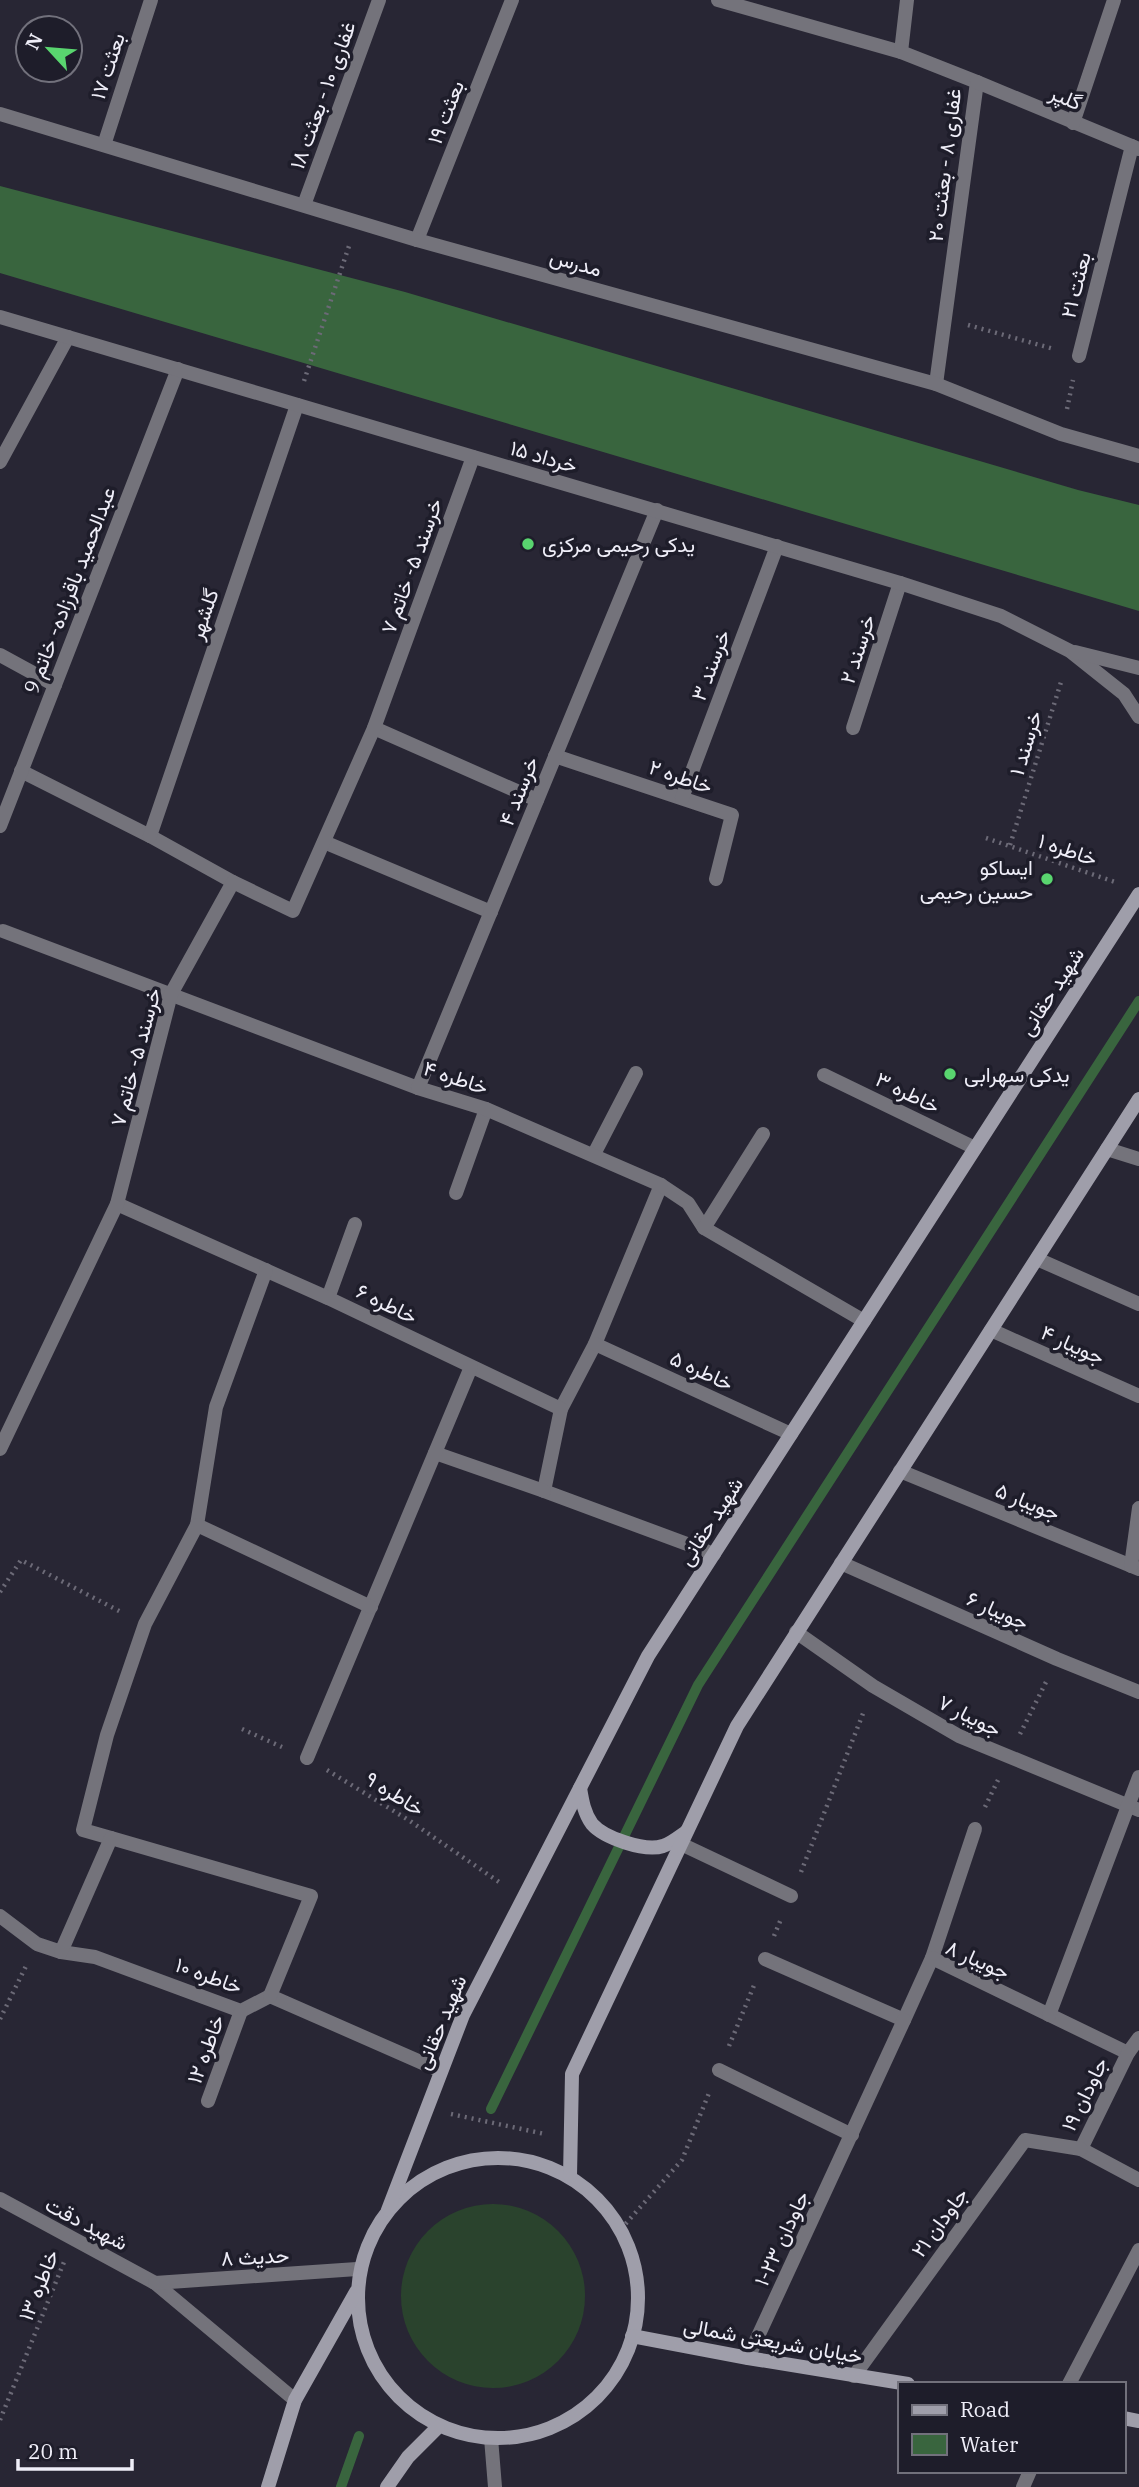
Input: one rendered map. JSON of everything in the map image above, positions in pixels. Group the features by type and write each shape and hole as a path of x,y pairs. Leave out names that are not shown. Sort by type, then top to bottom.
{"main road":[{"name":"شهید حقانی","path":"388,2210 463,2015 648,1656 975,1148 1133,890"},
{"path":"570,2176 572,2074 737,1726 1139,1099"},
{"path":"580,1788 583,1806 593,1825 613,1838 637,1846 662,1847 684,1838"},
{"path":"493,2157 533,2161 570,2176 599,2199 621,2229 636,2268 639,2309 629,2350 608,2386 584,2411 554,2428 479,2439 438,2427 404,2405 379,2375 362,2339 356,2292 357,2269 369,2240 388,2210 417,2182 453,2164 493,2157"},
{"path":"268,2487 295,2400 356,2292"},
{"name":"خیابان شریعتی شمالی","path":"632,2336 898,2383"},
{"path":"387,2487 408,2457 438,2427"}],"street":[{"name":"بعثت ۱۷","path":"104,145 151,0"},
{"name":"غفاری ۱۰ - بعثت ۱۸","path":"304,205 379,0"},
{"name":"بعثت ۱۹","path":"417,240 512,0"},
{"name":"غفاری ۸ - بعثت ۲۰","path":"718,0 901,52 977,82 936,384"},
{"path":"901,52 907,0"},
{"path":"1073,123 1114,0"},
{"name":"گلپر","path":"977,82 1136,148"},
{"name":"مدرس","path":"0,114 417,240 936,384 1061,434 1139,456"},
{"name":"بعثت ۲۱","path":"1079,356 1136,148"},
{"name":"۱۵ خرداد","path":"0,317 900,583 1001,616 1070,651"},
{"path":"0,463 68,337"},
{"name":"عبدالحمید باقرزاده- خاتم 9","path":"0,826 178,369"},
{"name":"گلشهر","path":"150,836 296,405"},
{"name":"خرسند ۵- خاتم ۷","path":"0,1449 6,1422 117,1204 172,994 233,882 293,911 374,728 473,457"},
{"name":"خرسند ۴","path":"418,1088 657,510"},
{"name":"خرسند ۳","path":"682,798 777,546"},
{"name":"خرسند ۲","path":"853,728 900,583"},
{"path":"1070,651 1139,668"},
{"path":"1070,651 1124,694 1139,717"},
{"path":"0,655 55,685"},
{"path":"374,728 537,800"},
{"name":"خاطره ۲","path":"555,756 732,815 716,879"},
{"path":"21,771 150,836 233,882"},
{"path":"324,842 491,912"},
{"name":"خاطره ۴","path":"1,933 172,994 418,1088 486,1109 594,1154 661,1185 688,1203 704,1227 864,1321"},
{"path":"594,1154 636,1073"},
{"name":"خاطره ۳","path":"824,1075 975,1148"},
{"path":"456,1193 486,1109"},
{"path":"704,1227 763,1134"},
{"path":"1107,1149 1139,1160"},
{"path":"544,1491 561,1409 595,1344 661,1185"},
{"name":"خاطره ۶","path":"117,1204 328,1298 561,1409"},
{"path":"328,1298 355,1224"},
{"path":"1037,1259 1139,1304"},
{"path":"266,1270 216,1407 197,1525 145,1624 107,1735 83,1830 311,1896 270,1996"},
{"name":"جویبار ۴","path":"990,1330 1139,1396"},
{"name":"خاطره ۵","path":"595,1344 791,1434"},
{"path":"307,1758 471,1367"},
{"path":"435,1453 714,1554"},
{"name":"جویبار ۵","path":"900,1471 1135,1568"},
{"path":"1135,1568 1139,1508"},
{"path":"197,1525 371,1607"},
{"name":"جویبار ۶","path":"841,1563 1057,1660 1139,1692"},
{"name":"جویبار ۷","path":"796,1632 873,1686 958,1736 1133,1808"},
{"path":"1049,2015 1133,1808 1139,1777"},
{"path":"932,1958 975,1829"},
{"path":"61,1952 111,1838"},
{"path":"684,1838 791,1896"},
{"name":"خاطره ۱۰","path":"0,1916 37,1944 61,1952 95,1957 241,2011 270,1996 441,2071"},
{"name":"جویبار ۸","path":"852,2135 932,1958 1128,2053"},
{"path":"765,1959 904,2020"},
{"name":"خاطره ۱۲","path":"208,2101 241,2011"},
{"name":"جاودان ۱۹","path":"1139,2038 1128,2053 1081,2149 1139,2180"},
{"path":"719,2070 852,2135"},
{"name":"جاودان ۲۳-۱","path":"748,2358 852,2135"},
{"name":"جاودان ۲۱","path":"854,2376 1025,2140 1081,2149"},
{"name":"شهید دقت","path":"0,2199 155,2283 295,2400"},
{"path":"1070,2382 1139,2250"},
{"name":"حدیث ۸","path":"155,2283 357,2269"},
{"path":"491,2438 495,2487"}],"path":[{"path":"296,405 357,221"},
{"path":"946,318 1079,356 1061,434"},
{"name":"خرسند ۱","path":"1010,845 1070,651"},
{"name":"خاطره ۱","path":"986,838 1133,890"},
{"path":"0,1592 21,1560 145,1624"},
{"name":"خاطره ۹","path":"242,1728 307,1758 410,1821 523,1899"},
{"path":"0,2019 37,1944"},
{"path":"426,2109 571,2139"},
{"name":"خاطره ۱۳","path":"0,2420 73,2239"}],"shaded area":[{"path":"493,2204 528,2211 544,2219 558,2231 570,2245 578,2261 585,2296 578,2331 570,2347 558,2361 544,2373 528,2381 493,2388 458,2381 442,2373 428,2361 416,2347 408,2331 401,2296 408,2261 416,2245 428,2231 442,2219 458,2211"}],"water":[{"path":"0,186 405,292 1078,490 1139,505 1139,611 0,273"}],"waterway":[{"path":"491,2109 698,1685 1139,1001"},
{"path":"341,2487 359,2436"}],"place":[{"name":"یدکی رحیمی مرکزی","path":"528,544"},
{"name":"ایساکو حسین رحیمی","path":"1047,879"},
{"name":"یدکی سهرابی","path":"950,1074"}]}
